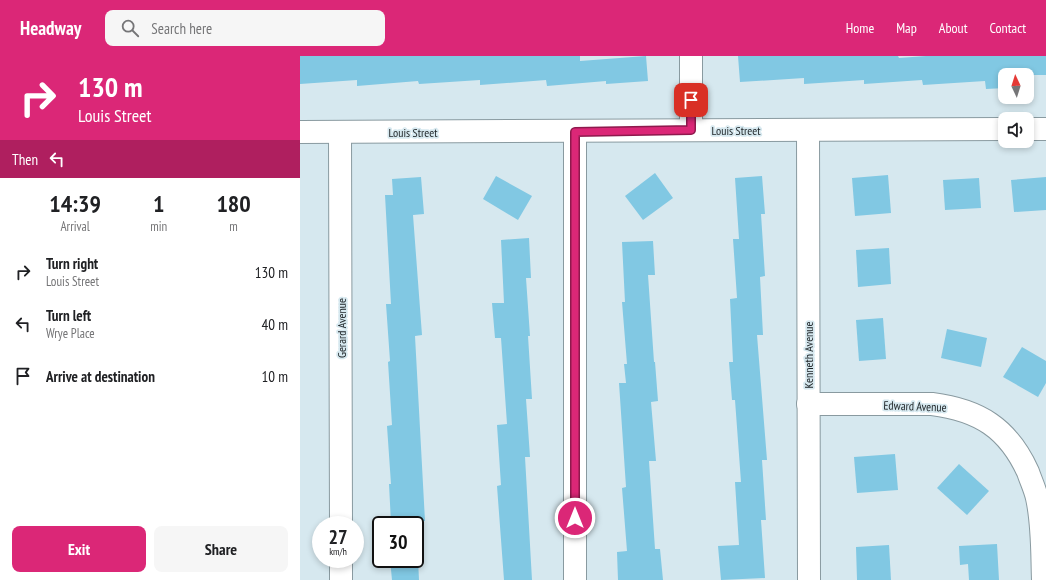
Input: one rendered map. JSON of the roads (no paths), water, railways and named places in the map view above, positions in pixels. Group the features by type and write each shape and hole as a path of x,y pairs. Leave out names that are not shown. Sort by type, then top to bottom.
{"street":[{"path":"691,56 691,130"},
{"name":"Louis Street","path":"300,132 998,129"},
{"path":"1034,129 1046,129"},
{"name":"Kenneth Avenue","path":"808,130 809,580"},
{"name":"Gerard Avenue","path":"340,132 341,516"},
{"path":"575,132 575,580"},
{"name":"Edward Avenue","path":"808,404 932,404 961,409 1000,430 1018,452 1031,479 1037,497 1040,519 1043,580"},
{"path":"341,568 341,580"}]}
